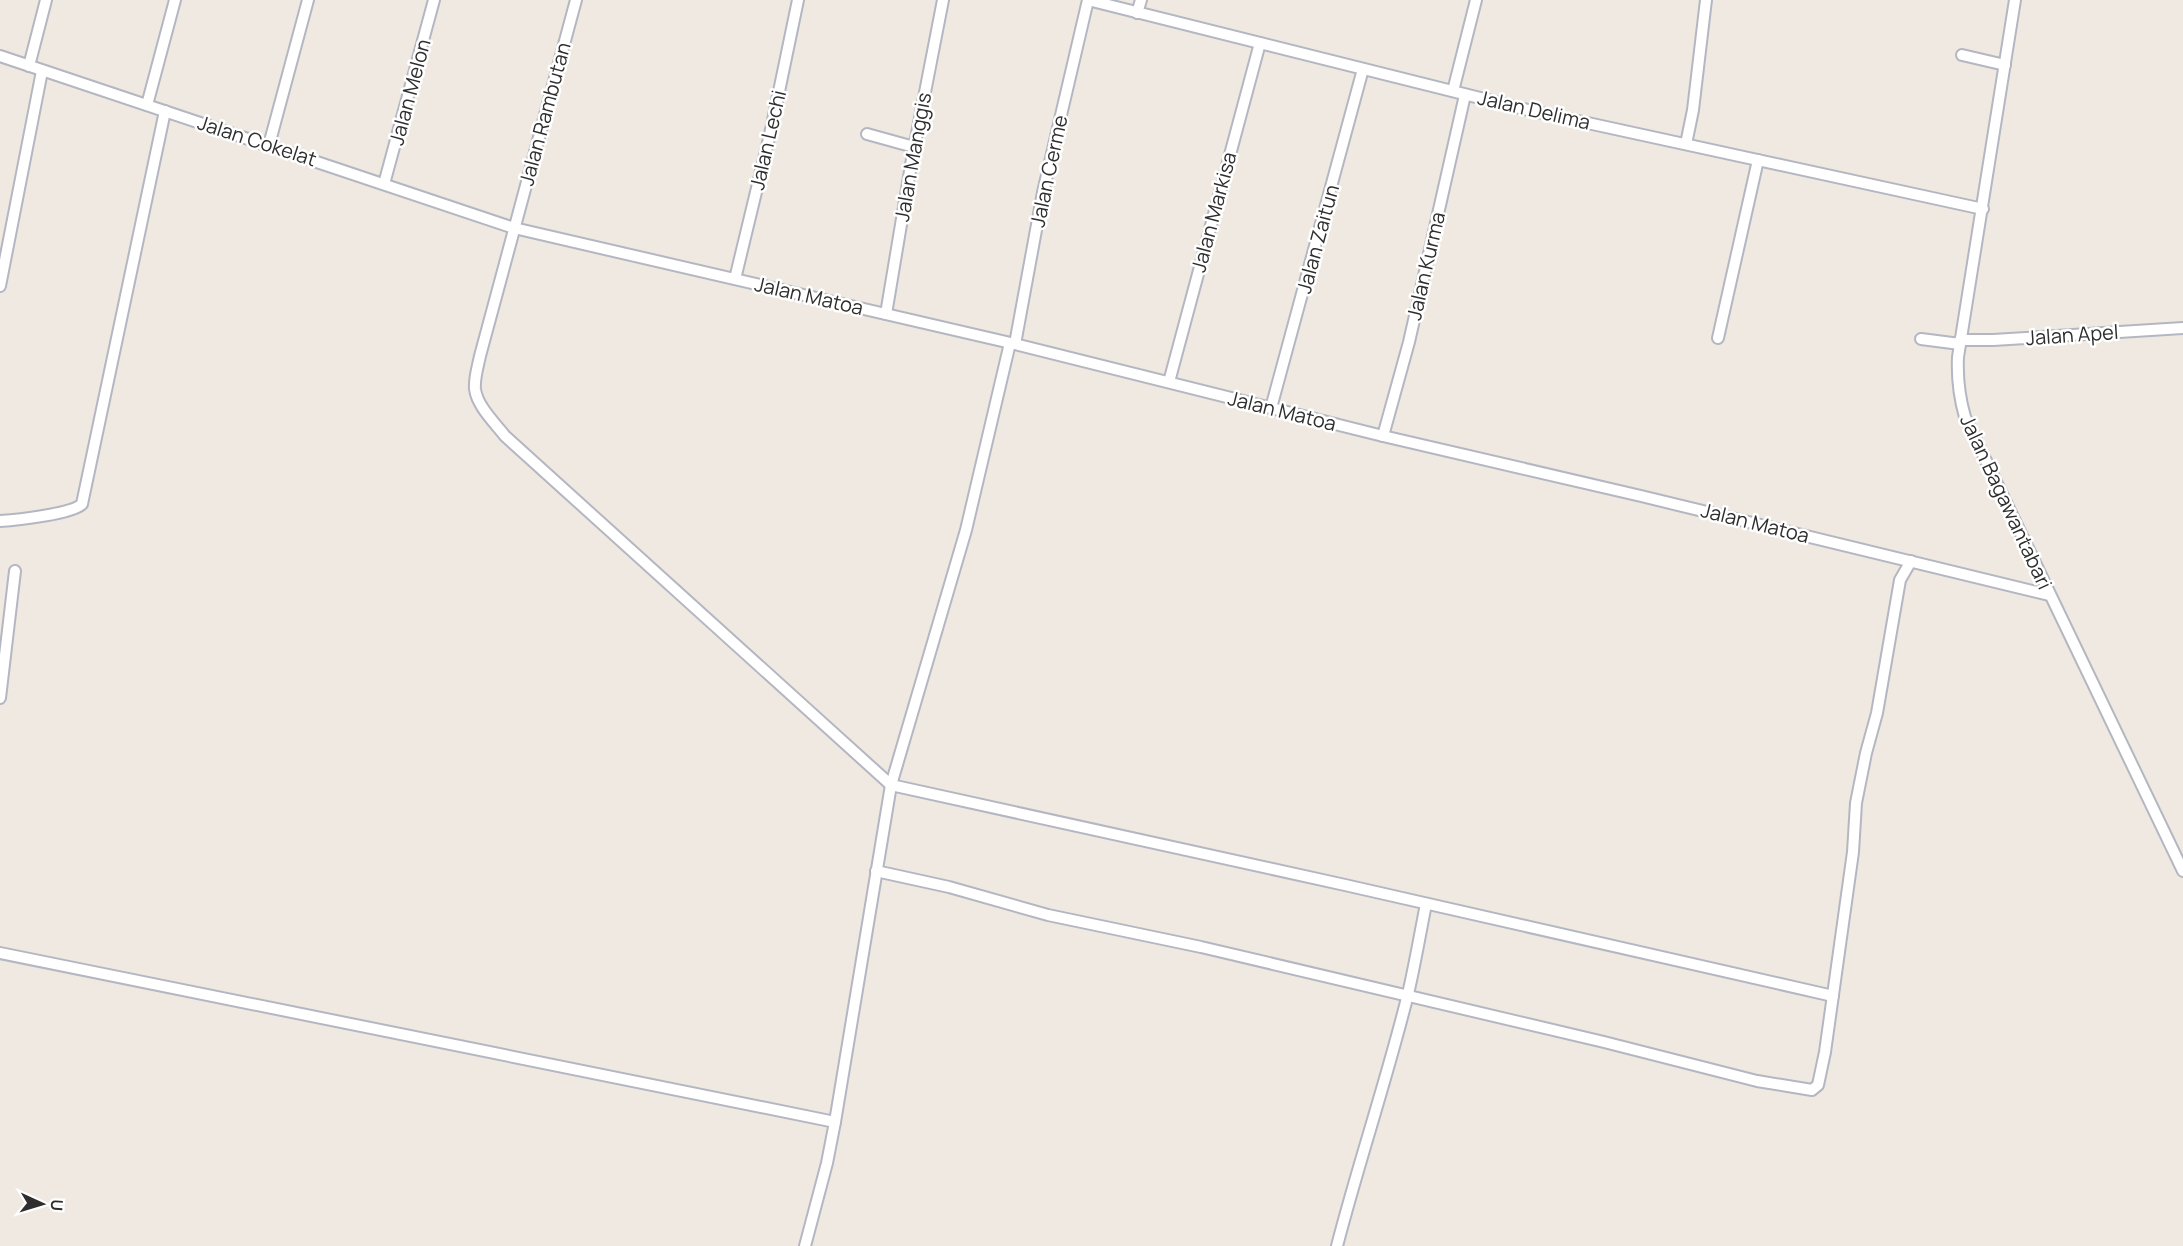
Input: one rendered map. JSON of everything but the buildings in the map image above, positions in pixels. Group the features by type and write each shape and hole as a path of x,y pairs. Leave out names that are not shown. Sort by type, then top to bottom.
{"street":[{"path":"29,66 46,0"},
{"path":"147,105 176,0"},
{"path":"269,145 308,0"},
{"name":"Jalan Melon","path":"384,184 434,0"},
{"name":"Jalan Rambutan","path":"576,0 514,228 475,382 476,393 488,415 505,436 891,785"},
{"name":"Jalan Lechi","path":"735,279 771,130 798,0"},
{"name":"Jalan Manggis","path":"886,314 942,0"},
{"name":"Jalan Delima","path":"1089,0 1465,95 1983,209"},
{"name":"Jalan Cerme","path":"805,1246 827,1163 835,1122 891,785 966,530 1012,344 1043,192 1089,0"},
{"path":"1137,13 1141,0"},
{"path":"1453,91 1476,0"},
{"path":"1686,144 1693,110 1706,0"},
{"name":"Jalan Bagawantabari","path":"2015,0 1960,342 1957,378 1959,399 1965,417 2049,595 2183,871"},
{"name":"Jalan Markisa","path":"1169,382 1260,43"},
{"path":"1962,55 2005,64"},
{"name":"Jalan Cokelat","path":"0,56 514,228"},
{"name":"Jalan Zaitun","path":"1271,408 1363,69"},
{"path":"0,286 42,71"},
{"name":"Jalan Kurma","path":"1383,436 1408,342 1465,95"},
{"path":"0,521 29,519 74,510 82,504 165,111"},
{"path":"867,134 914,147"},
{"path":"1718,338 1758,160"},
{"name":"Jalan Matoa","path":"514,228 1012,344 1383,436 2049,595"},
{"name":"Jalan Apel","path":"1921,339 1960,342 2183,328"},
{"path":"876,871 949,887 1048,915 1191,944 1604,1041 1757,1081 1812,1090 1816,1088 1823,1063 1853,852 1856,803 1877,713 1900,580 1911,561"},
{"path":"0,698 15,571"},
{"path":"891,785 1833,996"},
{"path":"1337,1246 1356,1171 1408,995 1426,904"},
{"path":"0,953 835,1122"}]}
